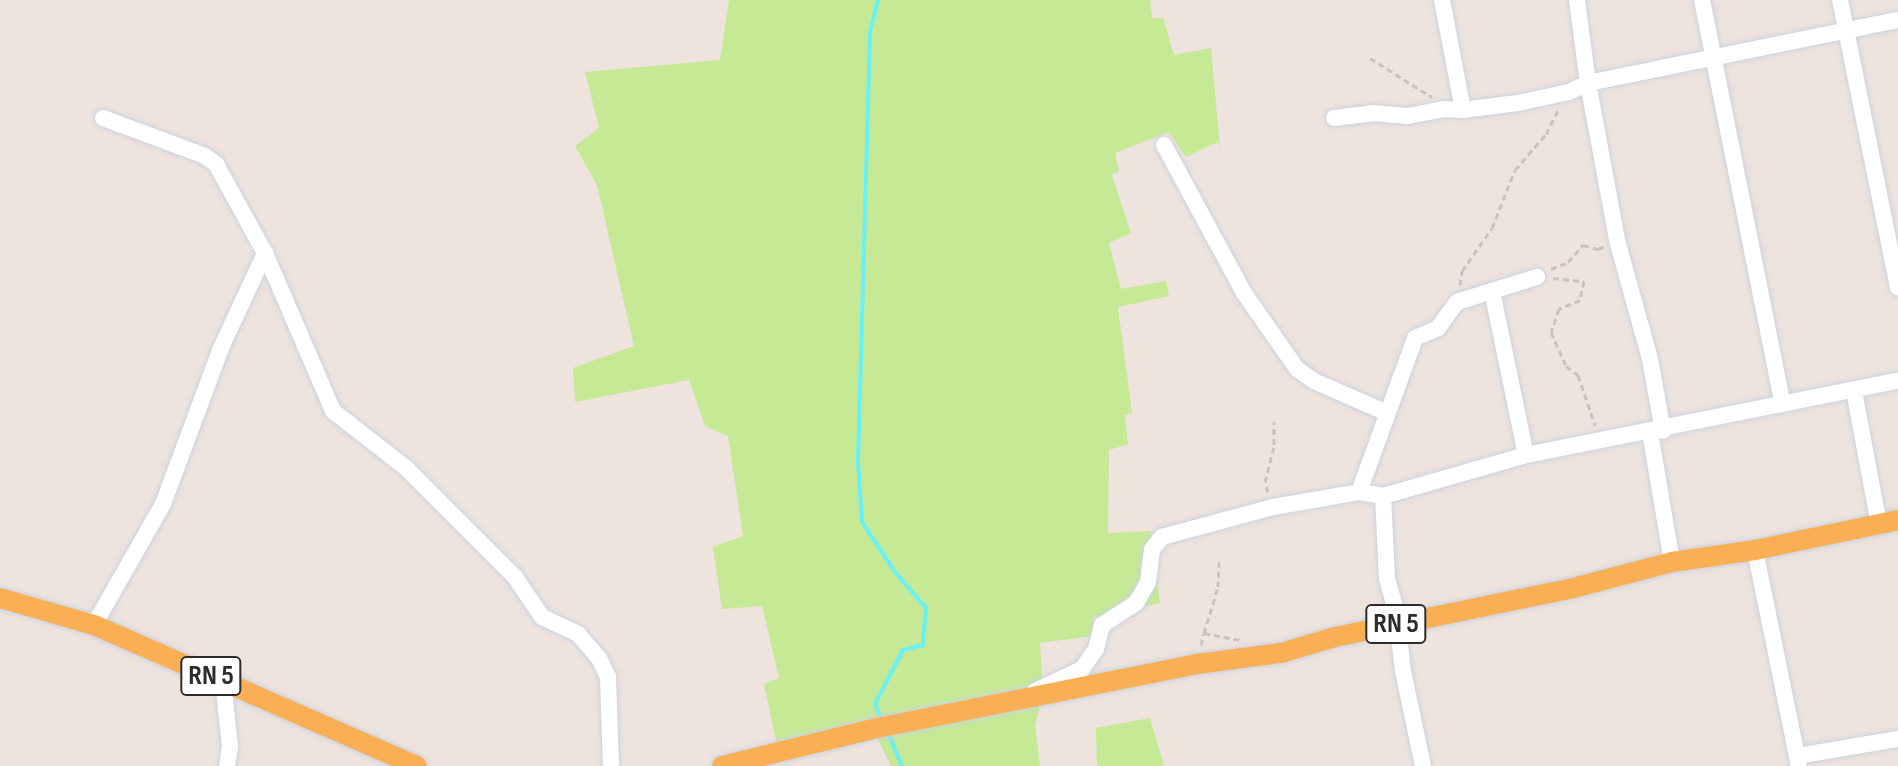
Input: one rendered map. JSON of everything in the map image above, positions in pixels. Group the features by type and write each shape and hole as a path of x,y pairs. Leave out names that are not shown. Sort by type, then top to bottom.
{"main road":[{"name":"RN 5","path":"722,766 885,727 1012,701 1197,664 1281,653 1397,624 1573,588 1672,562 1755,550 1888,522"},
{"name":"RN 5","path":"0,598 94,625 417,766"}],"street":[{"path":"1442,0 1458,110"},
{"path":"1577,0 1588,83 1617,240 1650,359 1672,562"},
{"path":"1702,0 1783,404"},
{"path":"1840,0 1898,287"},
{"path":"1334,118 1373,113 1408,116 1569,92 1588,83 1846,28 1898,20"},
{"path":"103,118 205,156 216,164 265,253 333,411 405,467 515,577 542,617 578,634 599,658 608,677 611,766"},
{"path":"1164,145 1244,293 1297,369 1314,381 1385,412"},
{"path":"94,625 163,504 221,348 265,253"},
{"path":"1359,492 1385,412 1415,338 1438,328 1457,302 1537,277"},
{"path":"1492,291 1526,455"},
{"path":"1012,701 1082,669 1096,649 1102,625 1136,603 1148,582 1152,549 1158,539 1273,507 1359,492 1383,496 1526,455 1898,381"},
{"path":"1854,391 1888,522"},
{"path":"1383,496 1385,569 1423,766"},
{"path":"1755,550 1798,761 1898,739"},
{"path":"223,681 229,738 227,766"}],"path":[{"path":"1370,58 1458,110"},
{"path":"1457,302 1462,271 1492,228 1515,170 1546,134 1569,92"},
{"path":"1537,277 1568,262 1583,245 1598,249 1617,240"},
{"path":"1537,277 1584,281 1580,300 1559,309 1551,332 1566,366 1578,375 1600,440"},
{"path":"1273,507 1265,482 1274,445 1274,422"},
{"path":"1204,633 1218,587 1219,562"}],"green space":[{"path":"729,0 1150,0 1152,18 1163,18 1174,55 1211,48 1220,149 1218,142 1186,157 1169,132 1115,153 1119,171 1112,175 1131,233 1109,243 1121,289 1166,281 1169,296 1118,307 1132,413 1125,415 1128,444 1109,450 1108,533 1151,531 1160,603 1093,617 1094,636 1040,643 1043,692 1035,726 1040,766 891,766 871,725 776,741 764,684 779,678 762,606 722,609 713,547 743,536 728,436 705,426 689,380 575,402 573,368 634,346 597,185 575,146 599,128 585,72 720,60"},
{"path":"1150,718 1164,766 1097,766 1096,728"}],"waterway":[{"path":"878,0 870,33 858,461 862,522 895,572 926,608 923,645 903,650 875,704 881,719"},
{"path":"888,734 902,766"}]}
